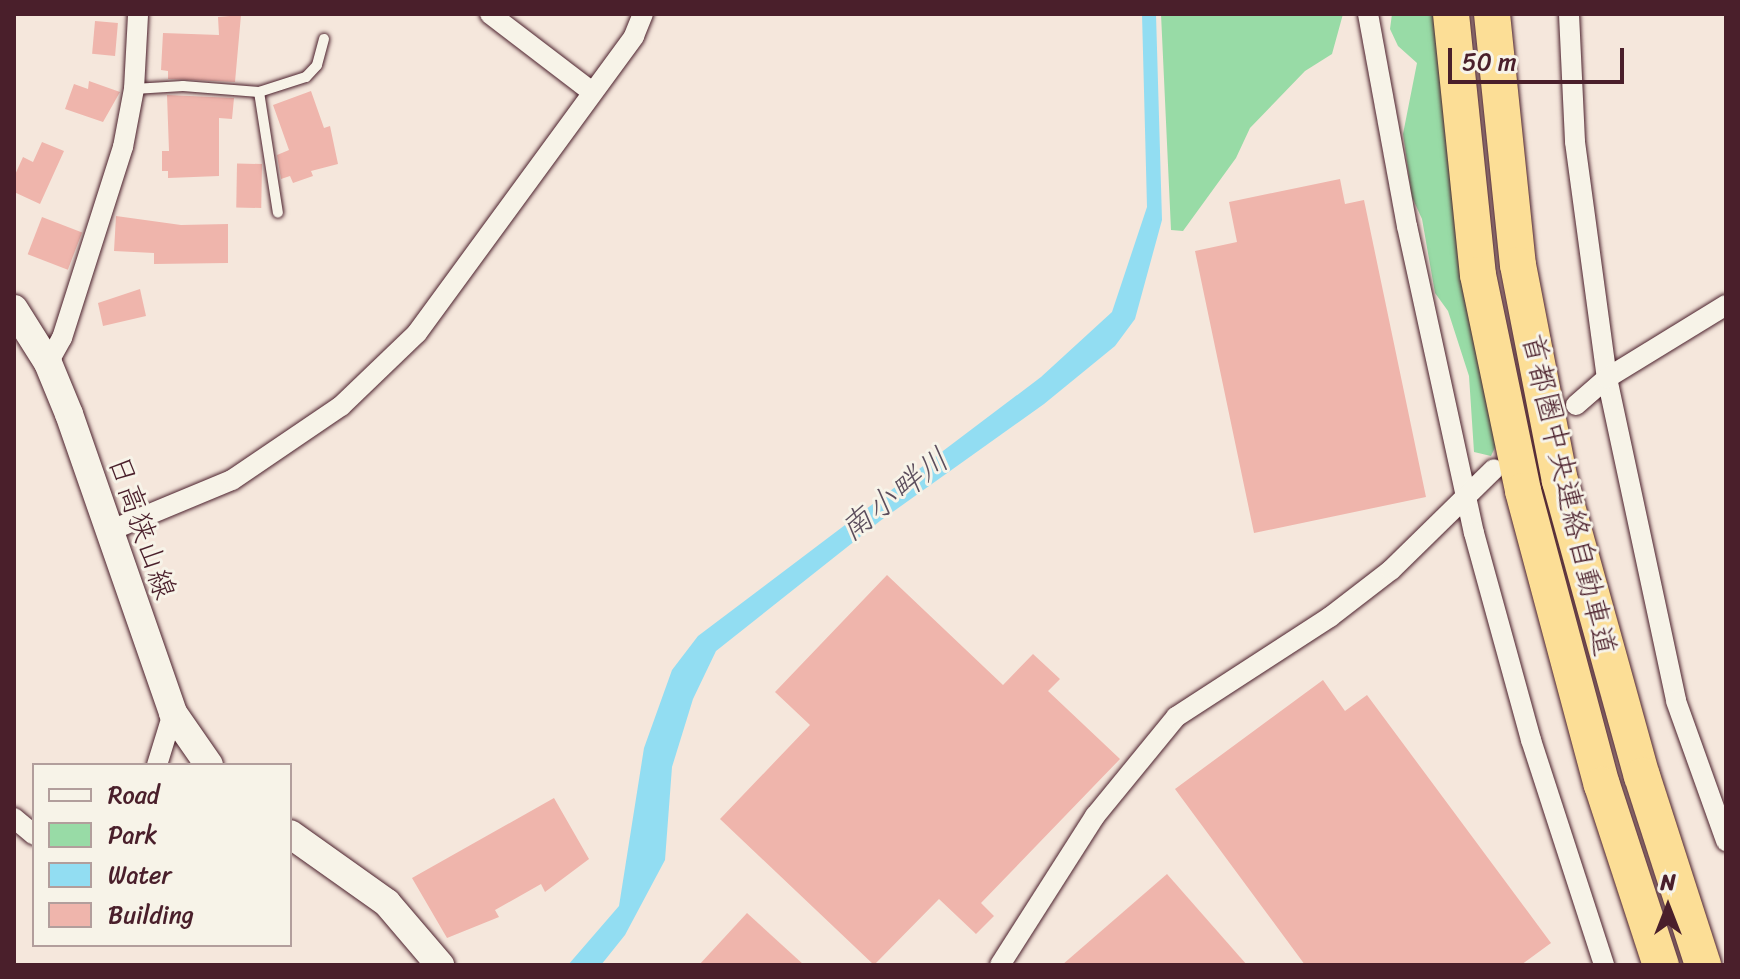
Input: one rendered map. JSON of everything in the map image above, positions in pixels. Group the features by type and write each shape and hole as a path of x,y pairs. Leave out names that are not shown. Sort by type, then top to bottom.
{"highway":[{"name":"首都圏中央連絡自動車道","path":"1451,14 1478,275 1523,491 1602,785 1661,965"},
{"name":"首都圏中央連絡自動車道","path":"1492,14 1518,265 1560,481 1642,776 1703,965"}],"main road":[{"name":"日高狭山線","path":"14,309 48,363 173,713 208,763"},
{"path":"292,835 387,903 440,965"}],"street":[{"path":"48,363 83,275 123,147 134,89 138,14"},
{"path":"490,14 592,92"},
{"path":"107,532 232,480 341,406 417,333 634,36 643,14"},
{"path":"1368,14 1407,226 1467,493 1531,740 1604,965"},
{"path":"1569,14 1575,142 1607,378 1676,701 1726,841"},
{"path":"1576,405 1607,378 1726,305"},
{"path":"1000,965 1095,816 1176,717 1379,580 1494,469"},
{"path":"158,763 173,713"},
{"path":"14,818 32,833"}],"lane":[{"path":"134,89 183,86 259,92 306,77 317,65 324,39"},
{"path":"259,92 278,213"}],"green space":[{"path":"1161,14 1343,14 1332,54 1305,71 1250,128 1236,158 1183,231 1171,230"},
{"path":"1392,14 1437,14 1504,428 1491,456 1474,452 1469,376 1448,311 1435,293 1422,219 1412,197 1403,134 1417,63 1398,46 1390,29"}],"water":[{"name":"南小畔川","path":"1142,14 1156,14 1162,220 1135,319 1115,346 1044,404 880,521 716,651 693,699 672,767 665,860 625,935 601,965 568,965 619,906 644,748 672,670 698,636 1041,377 1112,312 1147,207"}],"building":[{"path":"241,15 235,82 168,79 168,71 161,70 163,33 219,35 218,17"},
{"path":"95,21 118,23 115,56 92,54"},
{"path":"89,81 120,92 103,122 65,109 74,84 88,89"},
{"path":"311,91 324,128 330,126 338,164 311,171 313,176 293,183 290,176 281,179 277,155 289,150 273,105"},
{"path":"167,95 234,98 232,119 219,118 219,176 168,178 168,171 162,171 162,151 169,151"},
{"path":"42,142 64,151 40,204 14,192 14,177 23,157 33,162"},
{"path":"237,164 262,164 261,208 236,208"},
{"path":"1340,179 1345,204 1364,200 1426,497 1254,533 1195,251 1237,242 1229,202"},
{"path":"116,216 181,225 228,224 228,263 154,264 154,253 114,251"},
{"path":"42,217 82,232 68,270 28,254"},
{"path":"140,289 146,316 103,326 98,303"},
{"path":"887,575 1003,685 1033,654 1060,679 1048,691 1120,759 981,903 994,916 976,934 939,899 874,965 720,819 810,725 775,692"},
{"path":"1323,680 1345,711 1367,695 1551,943 1521,965 1305,965 1175,789"},
{"path":"554,798 589,859 545,892 541,884 495,910 499,917 447,938 412,878"},
{"path":"1167,874 1247,965 1062,965"},
{"path":"747,913 804,965 699,965"}]}
